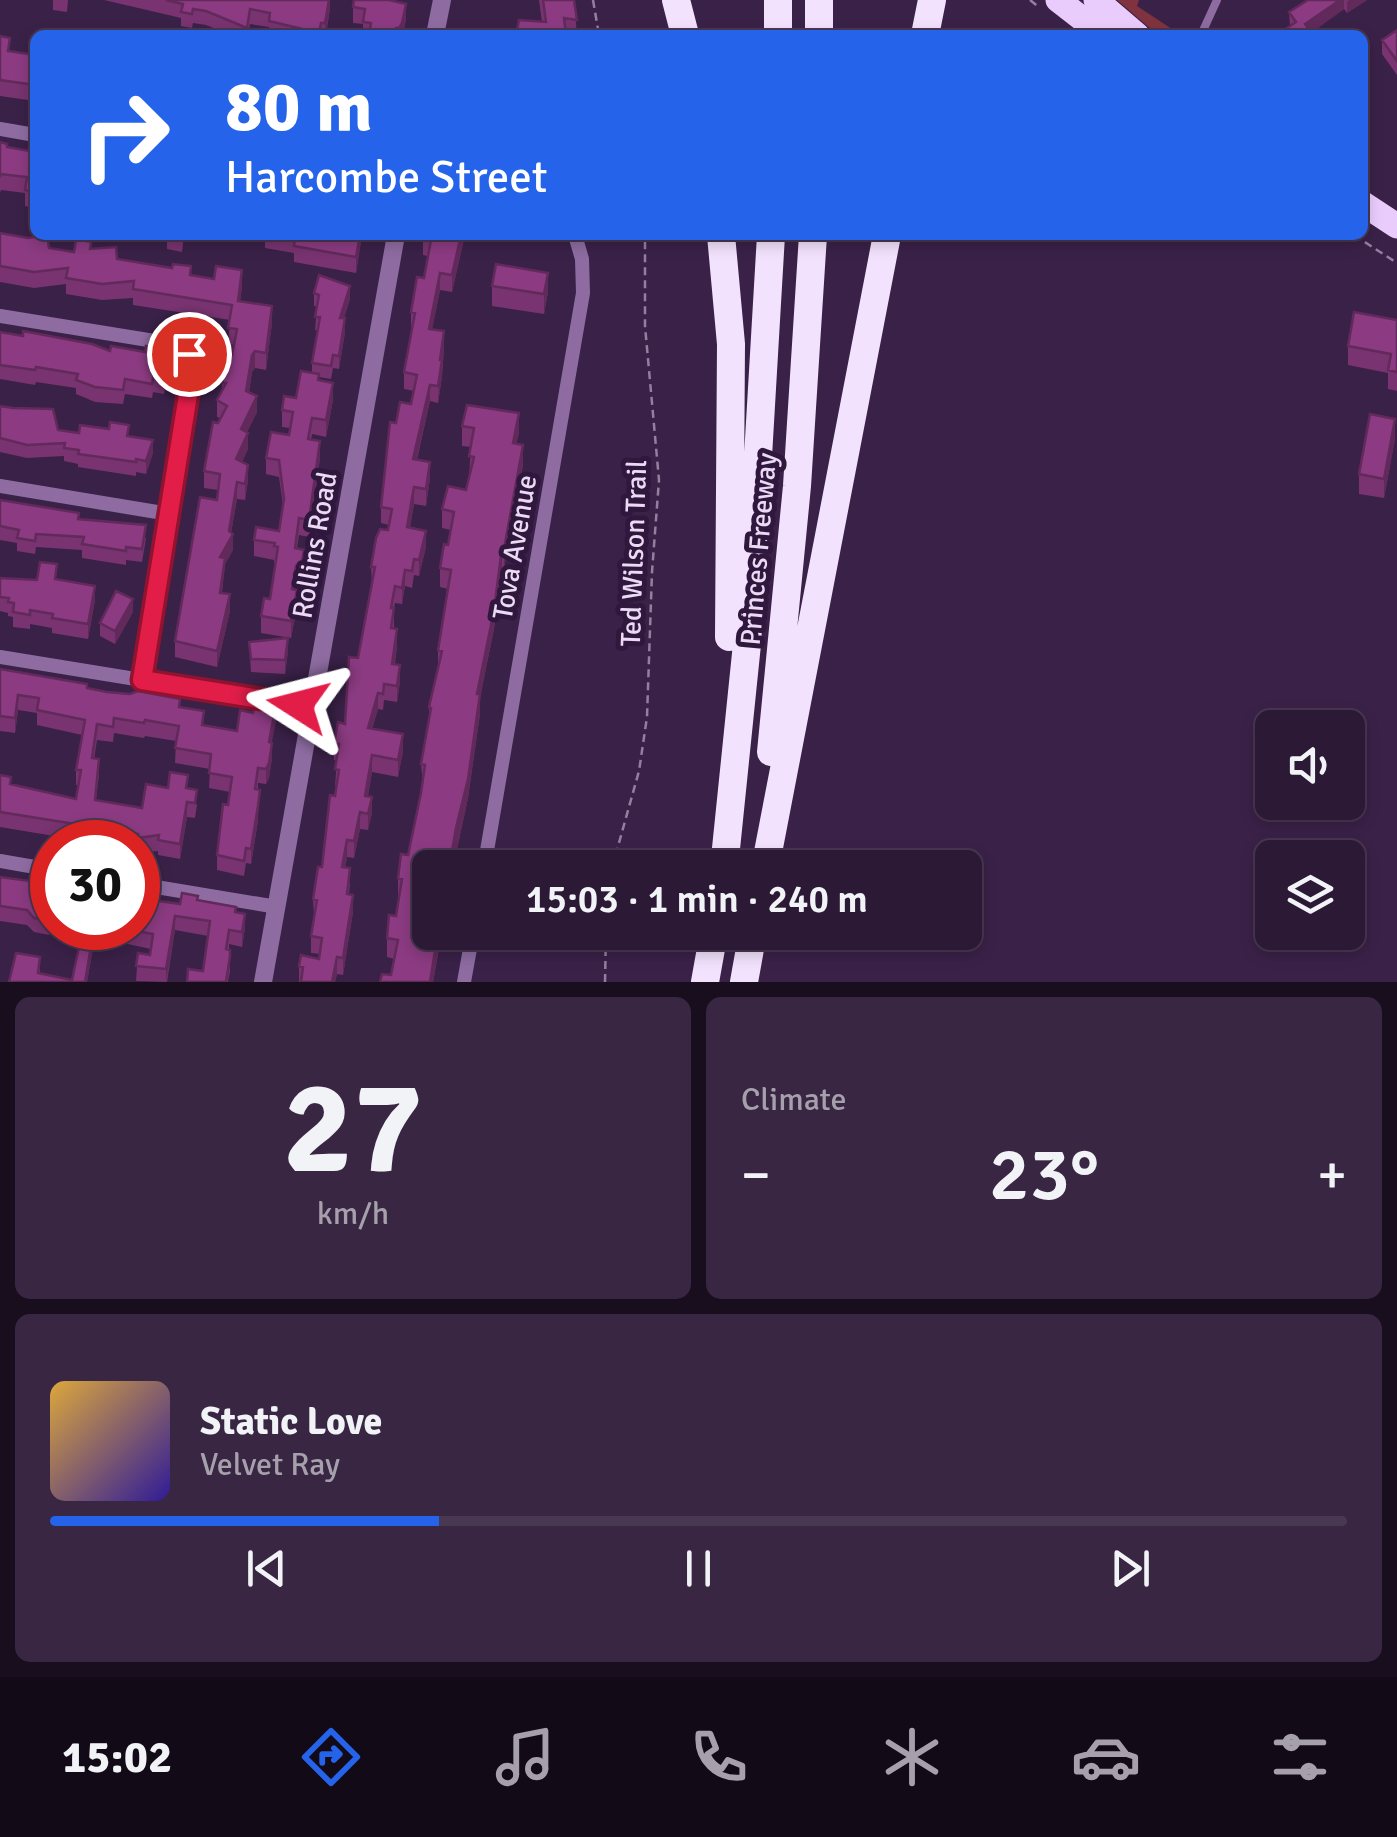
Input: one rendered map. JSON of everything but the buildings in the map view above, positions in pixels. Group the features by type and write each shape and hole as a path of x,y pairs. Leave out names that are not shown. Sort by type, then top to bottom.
{"highway":[{"path":"676,0 685,30"},
{"path":"778,0 778,30"},
{"path":"819,0 819,30"},
{"path":"926,30 932,0"},
{"path":"1058,0 1097,30"},
{"path":"1096,0 1131,30"},
{"path":"1368,207 1397,226"},
{"path":"721,240 731,344 732,794"},
{"name":"Princes Freeway","path":"726,850 748,626 771,240"},
{"name":"Princes Freeway","path":"765,850 797,486 813,240"},
{"path":"767,850 886,240"},
{"path":"706,982 711,950"},
{"path":"744,982 750,950"}],"street":[{"path":"435,30 436,1"},
{"path":"0,129 30,134"},
{"name":"Rollins Road","path":"263,982 395,240"},
{"name":"Tova Avenue","path":"487,850 583,294 582,260 576,240"},
{"path":"0,316 179,345 189,354 192,370 142,680"},
{"path":"0,486 169,514"},
{"path":"0,657 313,708"},
{"path":"0,861 30,866"},
{"path":"160,888 277,907"},
{"path":"464,982 470,950"}],"lane":[{"path":"1203,30 1217,0"}],"path":[{"path":"592,0 598,30"},
{"name":"Ted Wilson Trail","path":"617,850 639,771 648,717 659,480 645,326 645,240"},
{"path":"1362,240 1397,263"},
{"path":"605,982 606,950"}],"shaded area":[{"path":"1117,0 1139,0 1137,6 1173,30 1152,30"}],"route":[{"path":"189,354 192,370 142,680 298,705"}]}
